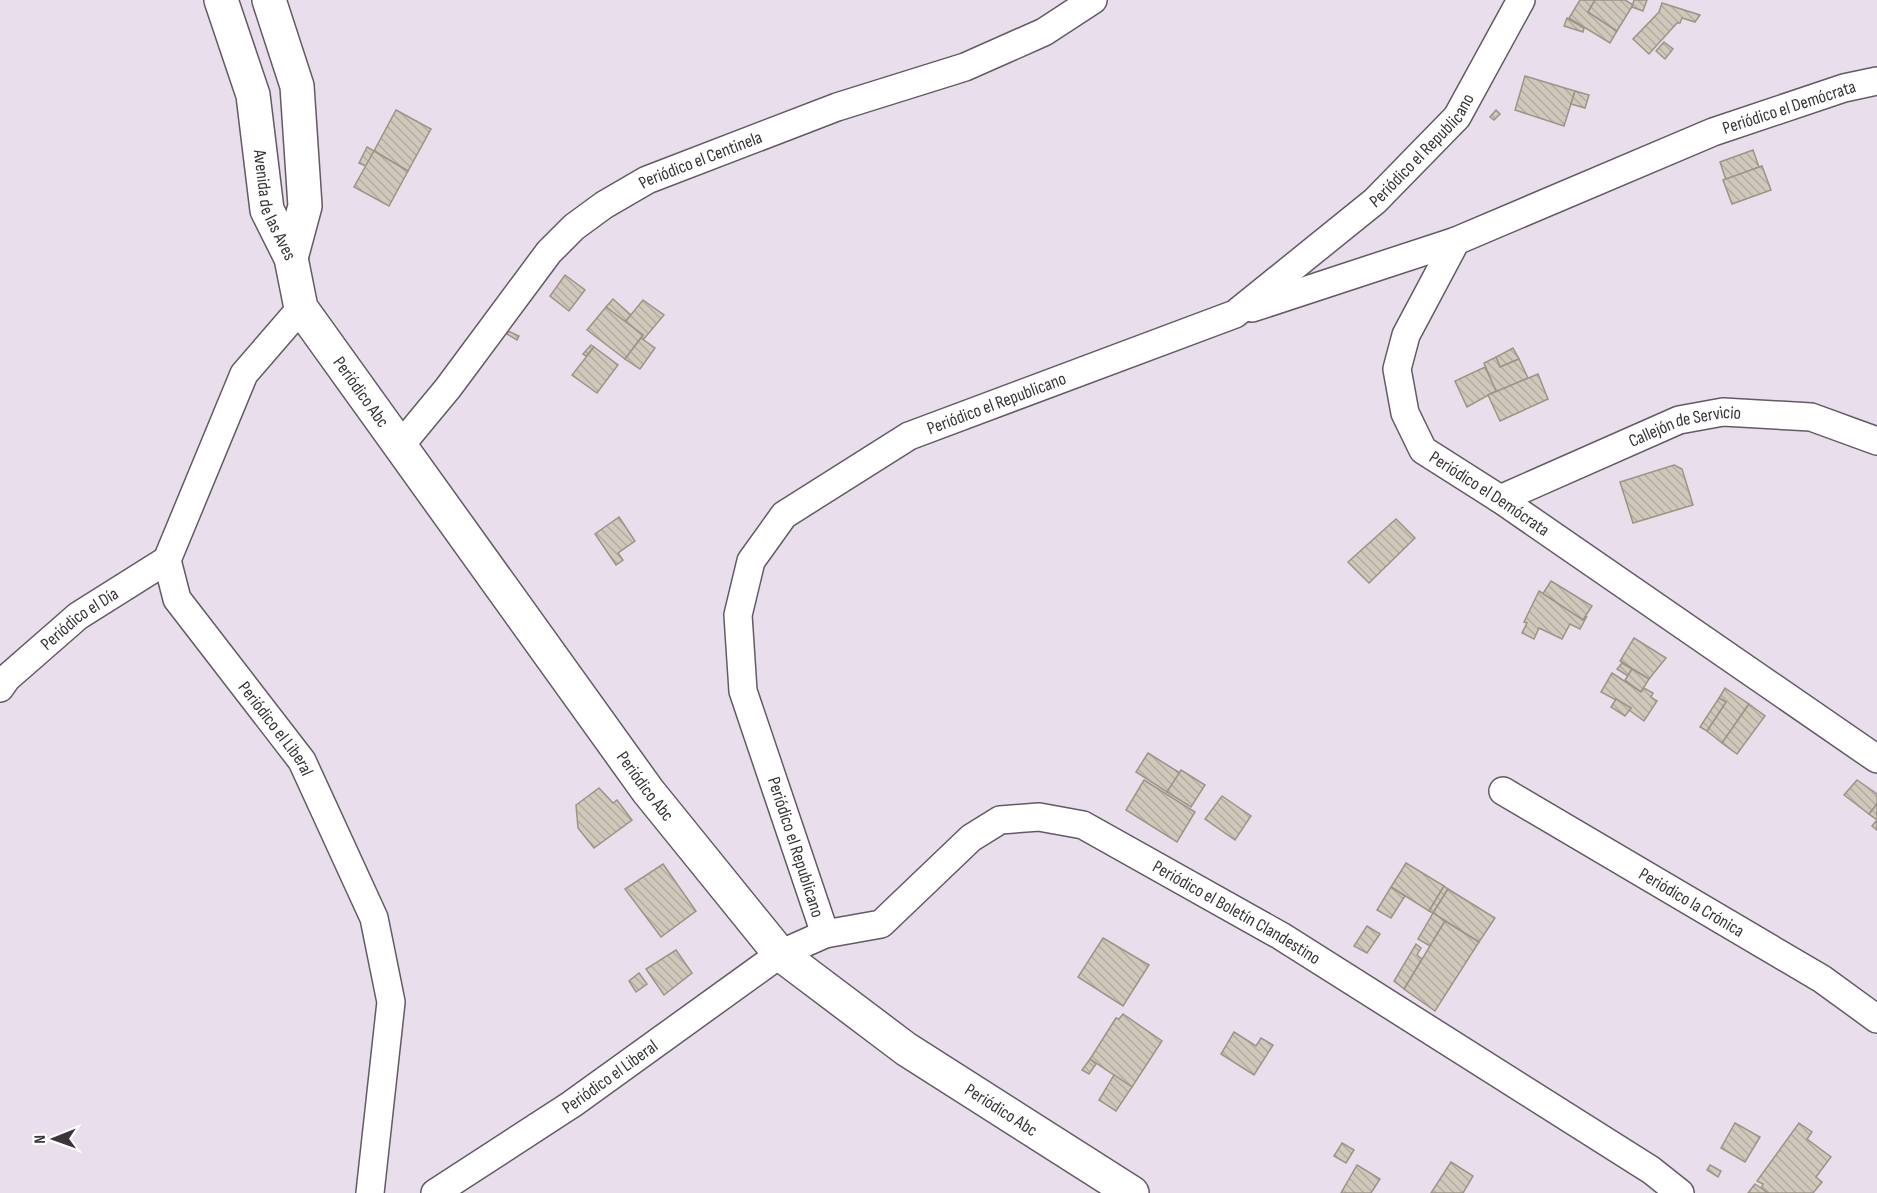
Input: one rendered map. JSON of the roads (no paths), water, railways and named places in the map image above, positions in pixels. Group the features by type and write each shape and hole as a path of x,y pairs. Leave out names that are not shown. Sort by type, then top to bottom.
{"street":[{"name":"Avenida de las Aves","path":"221,0 253,96 267,210 291,258"},
{"name":"Avenida de las Aves","path":"269,0 297,86 305,206 291,258"},
{"name":"Periódico el Centinela","path":"400,446 448,388 549,252 574,227 604,205 647,180 837,107 965,67 1044,32 1093,0"},
{"name":"Periódico el Republicano","path":"825,934 743,691 738,615 751,561 784,515 909,436 1235,314 1375,201 1457,117 1521,0"},
{"name":"Periódico el Demócrata","path":"1877,81 1845,88 1713,132 1456,241 1406,335 1397,369 1405,413 1423,450 1500,499 1877,759"},
{"path":"1235,314 1456,241"},
{"name":"Periódico Abc","path":"291,258 301,308 648,791 780,954 906,1049 1132,1193"},
{"path":"167,560 244,374 301,308"},
{"name":"Callejón de Servicio","path":"1500,499 1679,420 1724,412 1811,417 1877,441"},
{"name":"Periódico el Día","path":"0,688 7,678 78,616 167,560"},
{"name":"Periódico el Liberal","path":"167,560 177,599 302,761 374,918 391,1002 370,1193"},
{"name":"Periódico la Crónica","path":"1503,791 1822,979 1877,1019"},
{"name":"Periódico el Boletín Clandestino","path":"780,954 825,934 881,924 970,838 1000,820 1039,817 1083,825 1281,936 1651,1170 1680,1193"},
{"name":"Periódico el Liberal","path":"435,1193 572,1104 780,954"}]}
